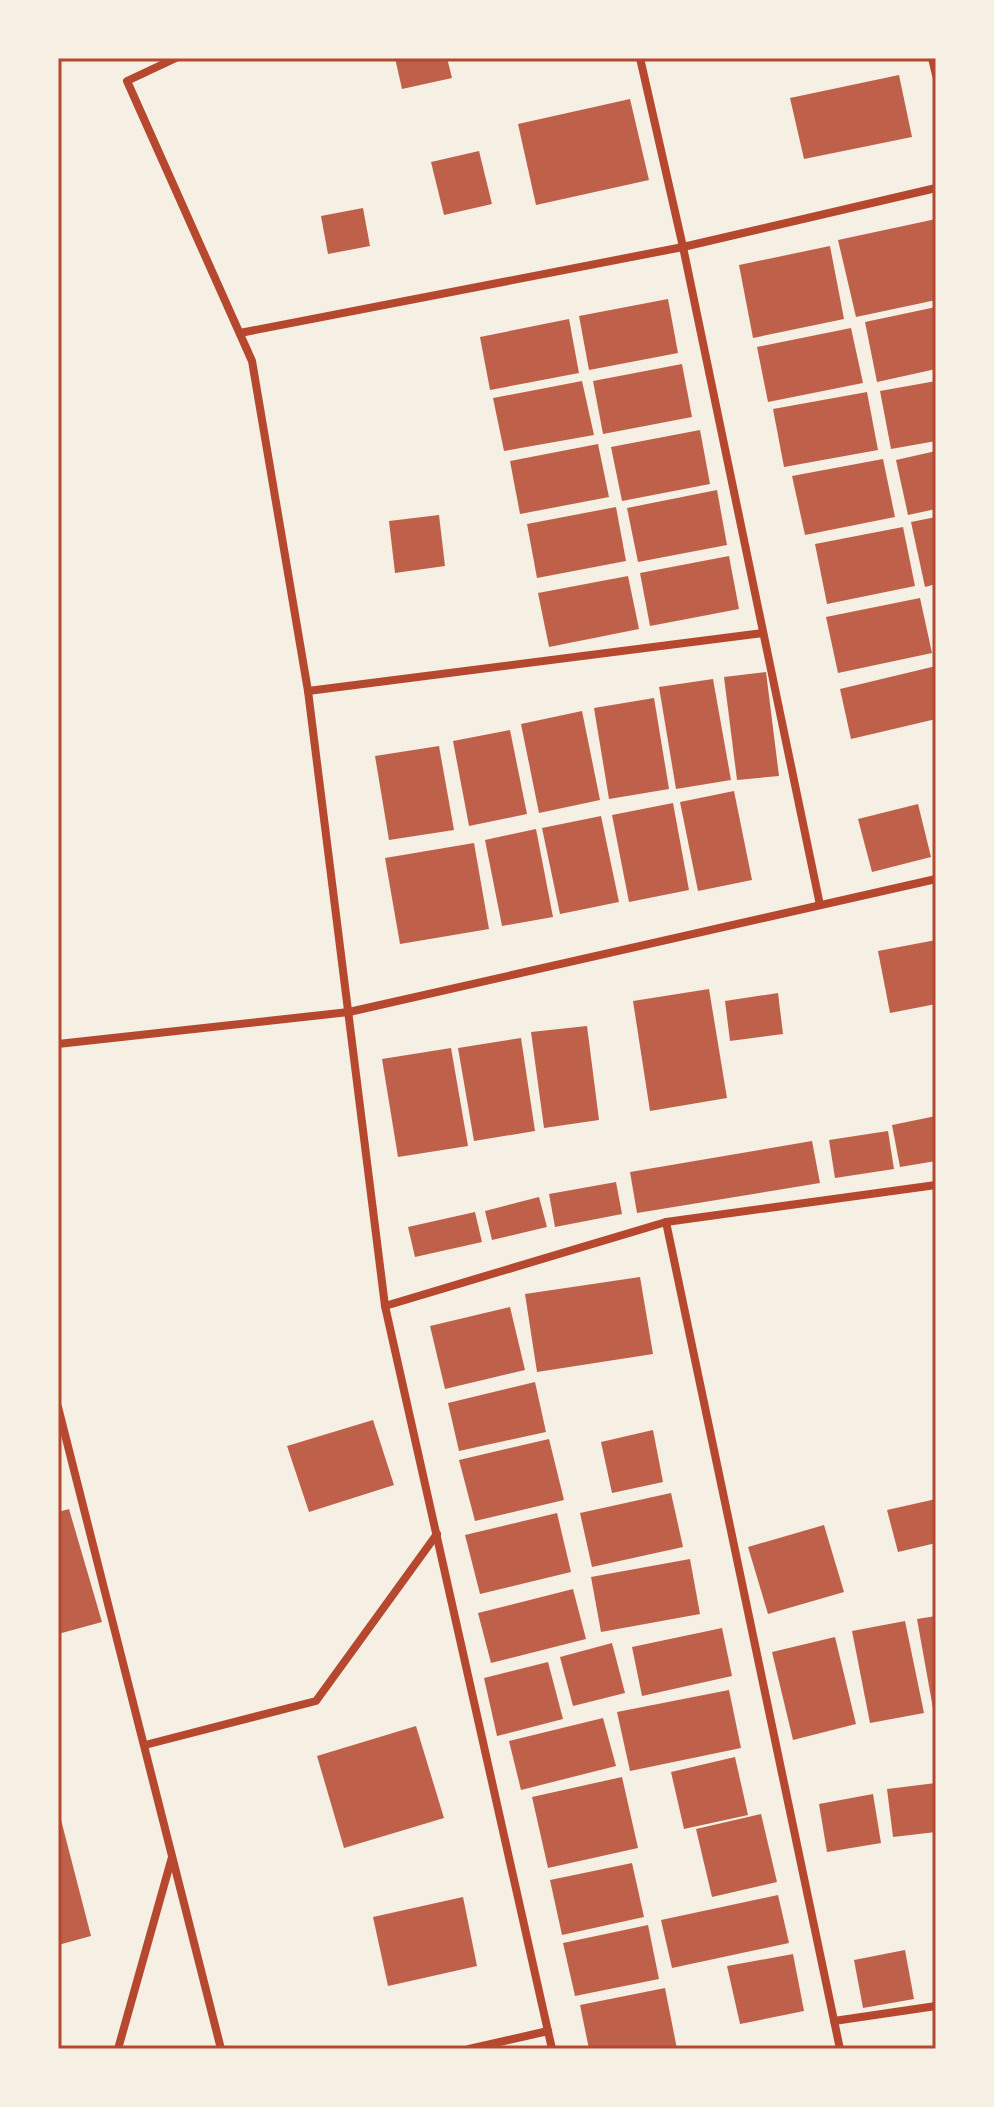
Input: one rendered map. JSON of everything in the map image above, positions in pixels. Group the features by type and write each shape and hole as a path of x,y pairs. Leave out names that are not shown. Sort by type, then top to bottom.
{"street":[{"path":"176,58 127,81 252,361 308,691 385,1306 552,2049"},
{"path":"640,58 683,247 820,905"},
{"path":"932,58 936,75"},
{"path":"240,333 683,247 936,188"},
{"path":"308,691 763,633"},
{"path":"58,1044 349,1012 936,879"},
{"path":"385,1306 666,1222 936,1185"},
{"path":"666,1222 840,2049"},
{"path":"58,1407 221,2049"},
{"path":"145,1745 316,1701 437,1534"},
{"path":"118,2049 172,1856"},
{"path":"834,2021 936,2006"},
{"path":"469,2049 548,2031"}],"building":[{"path":"395,58 447,58 452,78 402,89"},
{"path":"899,75 912,137 804,159 790,98"},
{"path":"630,99 649,180 536,205 518,124"},
{"path":"479,151 492,204 444,215 431,162"},
{"path":"363,208 370,246 328,254 321,216"},
{"path":"936,219 936,300 856,317 838,240"},
{"path":"830,246 844,319 753,338 739,265"},
{"path":"668,299 678,353 589,370 579,316"},
{"path":"936,307 936,369 877,382 865,322"},
{"path":"569,319 579,373 490,390 480,337"},
{"path":"851,328 863,383 768,402 757,347"},
{"path":"682,364 692,417 603,434 593,381"},
{"path":"582,381 594,435 504,451 493,398"},
{"path":"936,381 936,441 891,449 880,391"},
{"path":"867,392 878,450 784,467 773,409"},
{"path":"700,430 710,484 622,501 611,447"},
{"path":"598,444 609,497 520,514 510,461"},
{"path":"936,451 936,509 908,515 896,460"},
{"path":"883,459 895,517 805,535 792,476"},
{"path":"717,490 727,545 638,562 627,508"},
{"path":"616,507 626,561 537,578 527,524"},
{"path":"439,515 445,566 395,573 389,521"},
{"path":"936,517 936,584 925,587 911,522"},
{"path":"903,527 915,586 827,604 815,544"},
{"path":"729,556 739,609 650,626 640,573"},
{"path":"628,576 639,629 549,647 538,593"},
{"path":"920,598 932,653 838,673 826,617"},
{"path":"936,666 936,719 851,739 840,689"},
{"path":"766,672 779,776 737,780 724,677"},
{"path":"713,679 731,780 676,789 659,687"},
{"path":"654,698 669,789 609,799 594,708"},
{"path":"582,711 600,800 539,813 521,724"},
{"path":"510,730 527,814 469,826 453,741"},
{"path":"439,746 454,830 389,840 375,756"},
{"path":"734,791 752,880 698,891 680,802"},
{"path":"673,803 689,890 629,902 612,815"},
{"path":"918,804 931,857 872,872 858,819"},
{"path":"601,816 619,902 560,914 542,828"},
{"path":"536,829 553,917 502,926 485,840"},
{"path":"474,843 489,929 400,944 385,858"},
{"path":"936,940 936,1004 890,1013 878,951"},
{"path":"709,989 727,1098 650,1111 633,1001"},
{"path":"778,993 783,1034 730,1041 725,1001"},
{"path":"587,1026 599,1120 544,1128 531,1032"},
{"path":"521,1038 535,1131 474,1141 458,1048"},
{"path":"451,1048 468,1146 398,1157 382,1059"},
{"path":"936,1116 936,1161 900,1167 892,1125"},
{"path":"888,1131 894,1169 835,1178 829,1140"},
{"path":"812,1141 820,1183 637,1213 630,1172"},
{"path":"616,1182 622,1214 555,1227 549,1194"},
{"path":"539,1197 547,1227 492,1240 485,1211"},
{"path":"475,1212 482,1242 415,1257 408,1227"},
{"path":"640,1277 653,1354 537,1372 525,1294"},
{"path":"510,1307 525,1370 445,1389 430,1326"},
{"path":"535,1382 546,1432 459,1451 448,1403"},
{"path":"373,1420 394,1485 309,1512 287,1446"},
{"path":"653,1430 663,1482 612,1493 601,1442"},
{"path":"549,1439 564,1500 475,1521 459,1460"},
{"path":"671,1493 683,1547 592,1567 580,1513"},
{"path":"936,1499 936,1543 898,1552 887,1510"},
{"path":"69,1509 102,1622 58,1634 58,1512"},
{"path":"557,1513 571,1572 480,1594 465,1535"},
{"path":"824,1525 844,1592 768,1614 748,1547"},
{"path":"690,1559 700,1614 601,1632 591,1577"},
{"path":"573,1589 586,1639 491,1663 478,1613"},
{"path":"936,1616 936,1713 934,1714 917,1619"},
{"path":"905,1621 924,1713 870,1723 852,1631"},
{"path":"722,1628 732,1676 642,1696 632,1647"},
{"path":"835,1637 856,1724 793,1740 772,1652"},
{"path":"612,1643 625,1693 573,1706 560,1657"},
{"path":"548,1662 563,1719 497,1736 484,1678"},
{"path":"729,1690 741,1748 630,1771 617,1712"},
{"path":"603,1718 616,1766 521,1790 509,1741"},
{"path":"416,1726 444,1818 344,1848 317,1756"},
{"path":"735,1757 748,1815 684,1829 671,1772"},
{"path":"622,1777 638,1848 548,1868 532,1797"},
{"path":"936,1783 936,1832 893,1837 887,1789"},
{"path":"873,1794 881,1843 827,1852 819,1804"},
{"path":"761,1814 777,1882 712,1897 696,1829"},
{"path":"58,1817 91,1936 58,1945"},
{"path":"632,1863 644,1917 562,1935 550,1880"},
{"path":"778,1895 789,1943 672,1968 661,1920"},
{"path":"463,1897 477,1966 388,1986 373,1917"},
{"path":"648,1925 659,1979 575,1996 563,1943"},
{"path":"905,1950 914,1999 863,2008 854,1960"},
{"path":"793,1954 804,2011 740,2024 727,1966"},
{"path":"665,1988 677,2049 589,2049 580,2005"}]}
